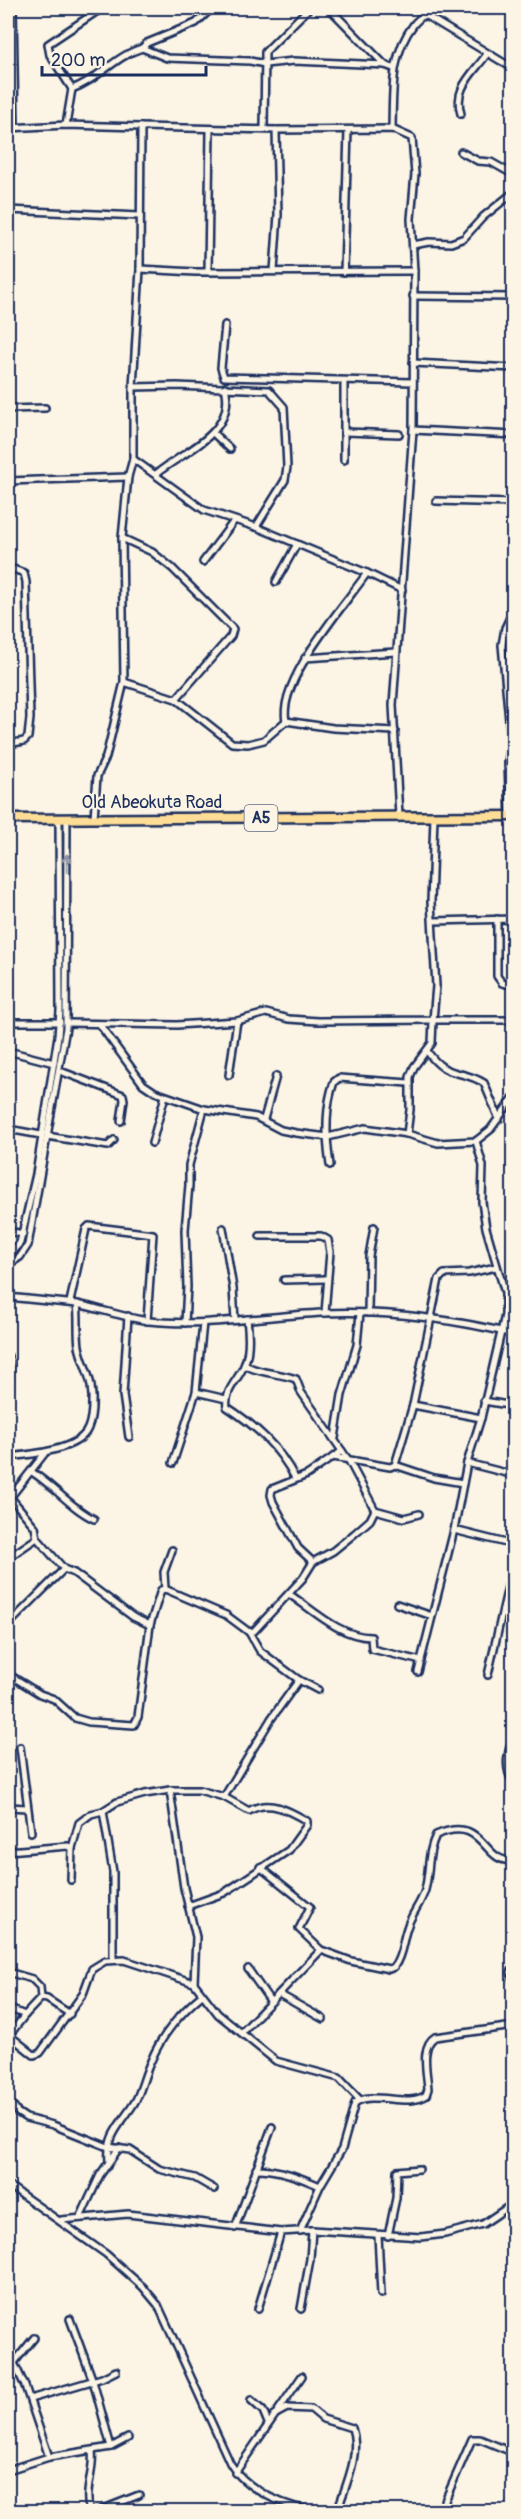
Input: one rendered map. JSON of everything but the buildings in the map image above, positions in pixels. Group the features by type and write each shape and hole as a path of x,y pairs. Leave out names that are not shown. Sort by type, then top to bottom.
{"highway":[{"name":"Old Abeokuta Road","path":"8,819 512,816"}],"street":[{"path":"11,8 11,73 15,127"},
{"path":"66,125 72,89 50,55 48,44 102,8"},
{"path":"72,89 91,81 120,59 147,43 196,23 212,8"},
{"path":"264,129 265,50 309,8"},
{"path":"329,8 385,65"},
{"path":"419,8 425,15 512,69 513,61"},
{"path":"392,129 393,68 402,43 414,24 431,8"},
{"path":"142,48 167,58 250,61 265,64 294,61 385,65 393,68"},
{"path":"461,114 459,92 487,54"},
{"path":"8,128 66,125 276,130 392,129 412,138 415,174 411,219 414,271 412,430 396,652 394,731 399,816"},
{"path":"94,818 96,782 105,760 124,682 122,538 128,477 133,459 134,387 141,269 139,216 141,127"},
{"path":"208,272 210,129"},
{"path":"274,271 278,215 276,130"},
{"path":"344,272 348,130"},
{"path":"461,152 478,161 491,162 513,176"},
{"path":"413,245 429,242 451,243 464,238 483,217 513,192"},
{"path":"8,210 139,216"},
{"path":"141,269 208,272 414,271"},
{"path":"413,296 513,297"},
{"path":"225,325 221,368 224,377 412,382"},
{"path":"413,363 513,368"},
{"path":"344,381 344,460"},
{"path":"134,387 225,387 269,390 284,407 287,448 285,480 256,527"},
{"path":"156,474 213,433 228,409 225,387"},
{"path":"8,408 45,408"},
{"path":"412,430 513,435"},
{"path":"345,432 399,434"},
{"path":"213,433 230,449"},
{"path":"133,459 204,510 256,527 402,590"},
{"path":"8,481 128,477"},
{"path":"436,501 513,503"},
{"path":"203,562 234,521"},
{"path":"122,538 152,552 172,568 233,629 231,636 176,699"},
{"path":"276,582 297,544"},
{"path":"8,567 24,573 26,582 30,718 28,737 24,741 8,744"},
{"path":"286,721 284,707 292,681 305,658 367,573"},
{"path":"512,816 508,762 511,742 502,645 505,628 513,609"},
{"path":"305,658 396,652"},
{"path":"124,682 176,699 232,743 248,744 264,740 286,721 333,728 394,731"},
{"path":"407,1134 410,1110 409,1083 414,1067 427,1051 433,1037 436,986 431,902 434,817"},
{"path":"8,1256 16,1250 23,1234 60,1071 63,1022 63,818"},
{"path":"497,919 497,976 502,983 513,986"},
{"path":"433,921 513,919"},
{"path":"8,1022 177,1025 237,1021 266,1013 289,1019 318,1021 513,1020"},
{"path":"229,1076 237,1021"},
{"path":"8,1265 20,1257 28,1245 54,1063 63,1022"},
{"path":"100,1025 143,1084 155,1092 204,1109 264,1119 281,1130 328,1137 365,1128 407,1134 438,1143 476,1141 490,1130 513,1097"},
{"path":"8,1051 54,1063"},
{"path":"427,1051 436,1064 444,1070 484,1083 499,1119"},
{"path":"60,1071 123,1095 121,1121"},
{"path":"264,1119 276,1076"},
{"path":"330,1165 328,1107 332,1085 336,1079 409,1083"},
{"path":"152,1143 165,1096"},
{"path":"185,1323 187,1287 184,1230 189,1165 204,1109"},
{"path":"8,1129 108,1146 114,1140"},
{"path":"418,1672 454,1530 467,1464 502,1332 505,1293 486,1228 482,1202 483,1166 476,1141"},
{"path":"70,1302 86,1229 89,1226 153,1234 147,1321"},
{"path":"368,1313 369,1256 374,1227"},
{"path":"223,1228 233,1288 234,1320"},
{"path":"8,1230 23,1234"},
{"path":"260,1236 321,1236 328,1240 330,1252 325,1313"},
{"path":"395,1465 413,1404 441,1275 469,1273 496,1267"},
{"path":"284,1280 327,1279"},
{"path":"8,1298 70,1302 147,1321 203,1323 325,1313 368,1313 430,1320 513,1334"},
{"path":"8,1457 45,1453 60,1448 84,1435 87,1430 91,1408 91,1387 79,1346 77,1304"},
{"path":"335,1438 342,1395 357,1345 360,1313"},
{"path":"128,1316 123,1395 129,1437"},
{"path":"247,1319 249,1336 245,1365 226,1399 228,1407 256,1427 286,1460 295,1478"},
{"path":"173,1463 196,1392 203,1323"},
{"path":"8,1356 10,1377 8,1386"},
{"path":"245,1365 253,1370 296,1379 301,1392 349,1461 375,1510 404,1518 419,1514"},
{"path":"196,1392 226,1399"},
{"path":"484,1401 513,1406"},
{"path":"413,1404 481,1418"},
{"path":"313,1562 298,1548 271,1495 272,1489 307,1475 342,1451"},
{"path":"45,1453 9,1499 38,1532 38,1538 64,1569 74,1573 133,1617 150,1625"},
{"path":"333,1457 390,1467 395,1465 434,1478 463,1483"},
{"path":"467,1464 513,1475"},
{"path":"32,1472 48,1482 83,1514 94,1520"},
{"path":"249,1632 254,1631 289,1594 313,1562 333,1551 354,1534 370,1520 375,1510"},
{"path":"454,1530 513,1545"},
{"path":"8,1558 38,1538"},
{"path":"165,1589 164,1572 172,1550"},
{"path":"488,1675 513,1560"},
{"path":"8,1624 64,1569"},
{"path":"8,1674 40,1694 54,1699 75,1718 89,1722 134,1725 138,1717 150,1625 157,1597 161,1590 165,1589"},
{"path":"165,1589 226,1615 249,1632 260,1651 298,1680 318,1690"},
{"path":"289,1594 326,1620 359,1637 370,1637 372,1649 421,1662"},
{"path":"397,1604 432,1616"},
{"path":"224,1797 271,1719 298,1680"},
{"path":"513,1733 506,1760 508,1776 513,1783"},
{"path":"20,1747 31,1832"},
{"path":"170,1790 188,1906 196,1937 194,1983 218,2014 276,2061 339,2078 360,2100"},
{"path":"71,1880 72,1848 79,1823 90,1814 103,1811 117,1802 145,1794 170,1790 199,1791 224,1797 249,1811 265,1804 290,1812 307,1821 307,1825 289,1850 260,1867 224,1893 188,1906"},
{"path":"8,1807 27,1808"},
{"path":"103,1811 113,1872 113,1959"},
{"path":"260,1867 310,1907 299,1929 321,1950 351,1961 389,1969 394,1967 403,1951 406,1929 425,1890 428,1858 434,1839 440,1833 466,1831 479,1837 490,1853 499,1859 513,1860"},
{"path":"8,1851 62,1846 72,1848"},
{"path":"242,2032 321,1950"},
{"path":"43,1996 8,2036 37,2055 83,1994 92,1969 105,1961 124,1960 194,1983"},
{"path":"513,1968 511,1972 513,1984"},
{"path":"248,1969 271,2002"},
{"path":"8,1972 32,1979 40,1987 43,1996 70,2014"},
{"path":"279,1994 323,2019"},
{"path":"109,2161 108,2146 112,2136 137,2098 152,2057 178,2018 202,1995"},
{"path":"8,2008 25,2015"},
{"path":"300,2231 320,2186 337,2163 348,2133 355,2103 360,2100 422,2098 428,2089 426,2047 429,2040 435,2037 513,2026"},
{"path":"8,2099 17,2112 26,2118 53,2125 108,2146 130,2150 165,2171 195,2178 214,2189"},
{"path":"235,2228 272,2127"},
{"path":"80,2218 90,2193 119,2148"},
{"path":"256,2169 290,2174 320,2186"},
{"path":"388,2236 396,2198 397,2171 418,2169"},
{"path":"8,2185 38,2208 61,2220 106,2254 143,2287 158,2305 235,2473 256,2490 278,2500 321,2511"},
{"path":"61,2220 128,2214 281,2232 312,2230 421,2237 445,2234 483,2224 513,2203"},
{"path":"311,2207 315,2215"},
{"path":"301,2309 310,2259 312,2230"},
{"path":"258,2309 281,2232"},
{"path":"378,2235 381,2294"},
{"path":"70,2319 93,2381 111,2447"},
{"path":"8,2370 34,2338"},
{"path":"14,2363 30,2399 49,2457"},
{"path":"30,2399 93,2381 116,2371"},
{"path":"235,2473 302,2376"},
{"path":"251,2400 263,2411 268,2423"},
{"path":"274,2415 287,2408 311,2409 323,2419 352,2428 353,2461 337,2511"},
{"path":"8,2470 49,2457 111,2447 128,2438"},
{"path":"440,2511 472,2439 480,2439 513,2453"},
{"path":"90,2511 87,2490 92,2451"},
{"path":"96,2511 139,2495"}]}
